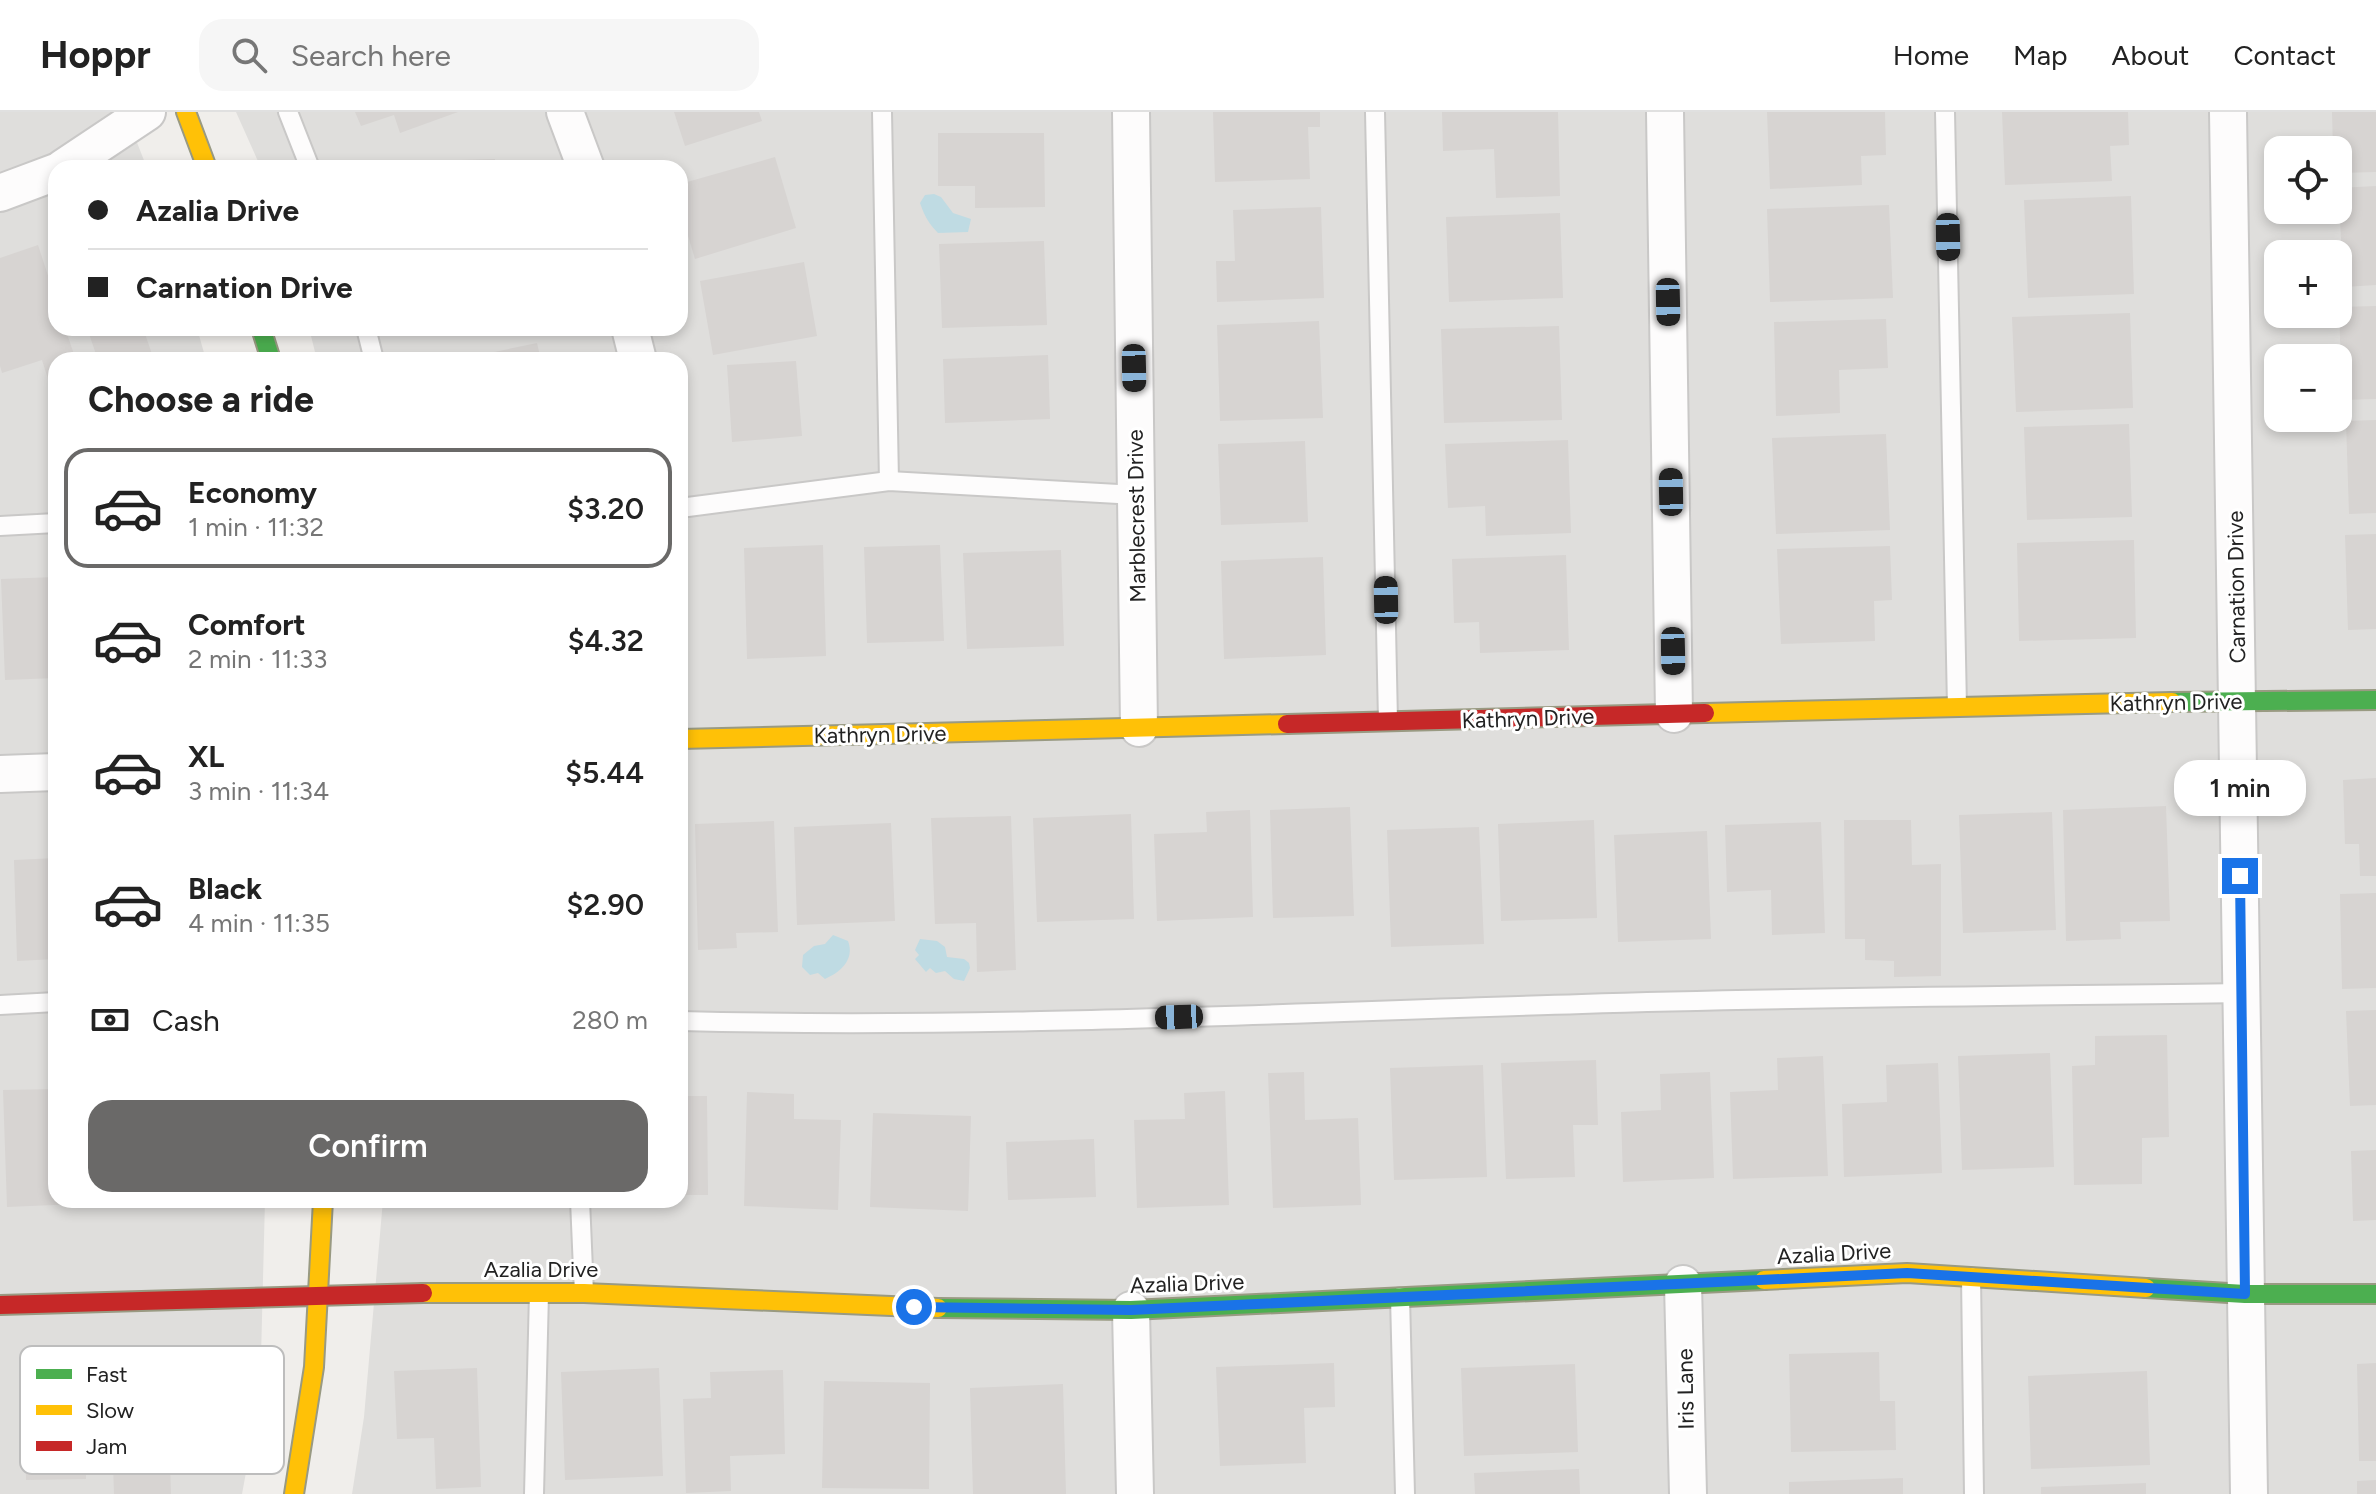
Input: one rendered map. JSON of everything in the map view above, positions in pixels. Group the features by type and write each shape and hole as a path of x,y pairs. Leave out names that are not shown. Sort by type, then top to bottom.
{"street":[{"path":"75,160 147,112"},
{"path":"186,112 204,160"},
{"path":"565,112 583,160"},
{"name":"Marblecrest Drive","path":"1131,112 1139,728"},
{"path":"1665,112 1674,714"},
{"name":"Carnation Drive","path":"2228,112 2249,1494"},
{"path":"0,193 48,175"},
{"name":"Kathryn Drive","path":"688,739 2238,700 2376,700"},
{"path":"0,774 48,772"},
{"path":"294,1494 314,1367 323,1208"},
{"name":"Azalia Drive","path":"0,1305 584,1293 883,1307 1131,1310 1907,1273 2245,1294 2376,1294"},
{"name":"Iris Lane","path":"1683,1284 1688,1494"},
{"path":"1131,1310 1135,1494"}],"lane":[{"path":"288,112 307,160"},
{"path":"882,112 889,481"},
{"path":"1375,112 1388,722"},
{"path":"1945,112 1957,707"},
{"path":"688,507 889,481 1136,495"},
{"path":"0,526 48,523"},
{"path":"688,1021 996,1023 1669,1001 2242,993"},
{"path":"0,1005 48,1002"},
{"path":"580,1208 584,1293"},
{"path":"1971,1277 1974,1494"},
{"path":"534,1494 539,1293"},
{"path":"1400,1297 1405,1494"}],"shaded area":[{"path":"0,112 125,112 144,160 48,160 48,336 199,336 204,352 48,352 48,1208 265,1208 261,1346 20,1346 20,1474 246,1474 242,1494 0,1494"},
{"path":"236,112 2376,112 2376,1494 352,1494 364,1417 382,1208 688,1208 688,352 315,352 311,336 688,336 688,160 257,160"}],"water":[{"path":"925,195 941,197 953,213 971,219 968,232 938,233 935,230 920,203"},
{"path":"833,935 848,941 848,959 836,973 825,979 818,973 810,975 802,967 803,955 814,946 825,944"},
{"path":"920,939 937,941 945,947 947,957 964,959 969,963 964,981 954,979 945,971 936,973 930,968 926,972 915,959 919,955 915,950"}],"building":[{"path":"355,112 458,112 400,133 394,115 361,126"},
{"path":"674,112 759,112 762,121 685,146"},
{"path":"1213,112 1320,112 1320,127 1308,127 1310,179 1215,182"},
{"path":"1442,112 1558,112 1560,196 1496,198 1494,149 1443,151"},
{"path":"1767,112 1885,112 1886,155 1861,156 1862,185 1770,189"},
{"path":"2002,112 2128,112 2129,145 2110,146 2112,181 2005,185"},
{"path":"2332,112 2376,112 2376,172 2352,173 2352,136 2333,136"},
{"path":"938,133 1044,133 1045,207 975,208 975,186 938,186"},
{"path":"775,157 796,228 695,259 688,236 688,182"},
{"path":"2376,186 2376,285 2352,286 2352,240 2341,240 2340,224 2352,224 2352,187"},
{"path":"2131,196 2134,294 2028,298 2024,200"},
{"path":"1889,205 1893,298 1770,302 1767,209"},
{"path":"1321,207 1324,298 1217,302 1216,261 1235,261 1233,210"},
{"path":"1560,213 1563,298 1449,302 1446,217"},
{"path":"1044,241 1047,325 942,328 939,244"},
{"path":"38,245 48,276 48,336 68,336 73,352 48,352 48,379 42,360 2,373 0,258"},
{"path":"804,262 817,336 713,355 700,281"},
{"path":"2376,306 2376,399 2352,400 2352,344 2340,344 2340,328 2352,328 2352,307"},
{"path":"2130,313 2133,408 2016,412 2012,317"},
{"path":"1886,319 1888,368 1839,370 1840,413 1776,416 1774,322"},
{"path":"1319,321 1323,418 1220,421 1217,325"},
{"path":"1559,326 1562,420 1444,423 1441,329"},
{"path":"90,336 146,336 151,352 95,352"},
{"path":"537,343 539,352 494,352"},
{"path":"1048,355 1050,419 945,423 943,359"},
{"path":"796,361 802,436 732,442 727,365"},
{"path":"2376,420 2376,513 2349,514 2346,432 2352,432 2352,421"},
{"path":"2129,424 2132,517 2027,520 2024,427"},
{"path":"1886,434 1890,530 1776,534 1772,438"},
{"path":"1568,440 1571,533 1486,536 1485,506 1448,508 1445,444"},
{"path":"1305,441 1308,522 1221,525 1218,444"},
{"path":"2376,534 2376,629 2348,630 2345,535"},
{"path":"2134,540 2136,638 2019,641 2017,543"},
{"path":"823,545 826,656 747,659 744,548"},
{"path":"940,545 944,641 867,643 864,547"},
{"path":"1890,546 1892,600 1874,601 1875,641 1781,644 1777,549"},
{"path":"1061,550 1064,646 967,649 963,553"},
{"path":"1566,555 1569,650 1480,653 1479,622 1454,623 1452,559"},
{"path":"1323,557 1326,655 1224,659 1221,561"},
{"path":"48,577 48,678 5,680 1,579"},
{"path":"2376,778 2376,876 2360,876 2359,844 2345,844 2343,780"},
{"path":"2166,806 2170,921 2120,922 2121,939 2066,941 2063,810"},
{"path":"1350,807 1354,916 1273,918 1270,810"},
{"path":"1250,810 1253,917 1157,921 1154,834 1207,832 1206,812"},
{"path":"2052,812 2056,930 1963,933 1959,815"},
{"path":"1131,814 1134,919 1037,922 1033,818"},
{"path":"1011,816 1016,970 977,972 976,923 935,924 931,818"},
{"path":"1594,820 1597,918 1501,921 1498,824"},
{"path":"1844,820 1911,820 1912,865 1941,864 1941,976 1894,977 1894,961 1865,960 1865,939 1845,939"},
{"path":"774,821 778,932 736,933 737,948 698,950 695,824"},
{"path":"1821,822 1825,933 1772,935 1771,890 1727,892 1725,825"},
{"path":"891,823 895,921 797,925 794,827"},
{"path":"1479,827 1484,944 1391,947 1387,830"},
{"path":"1707,831 1711,939 1618,942 1614,835"},
{"path":"48,858 48,959 17,961 14,860"},
{"path":"2376,893 2376,988 2342,989 2340,894"},
{"path":"2376,1010 2376,1105 2350,1106 2346,1011"},
{"path":"2167,1035 2169,1137 2142,1138 2142,1184 2074,1185 2072,1066 2095,1065 2095,1036"},
{"path":"2050,1053 2054,1167 1962,1170 1958,1056"},
{"path":"1823,1056 1828,1176 1733,1179 1730,1092 1778,1090 1777,1058"},
{"path":"1596,1060 1598,1125 1573,1125 1575,1177 1506,1179 1501,1063"},
{"path":"1938,1063 1942,1173 1844,1177 1842,1104 1887,1102 1886,1065"},
{"path":"1483,1065 1487,1177 1394,1180 1390,1068"},
{"path":"1304,1072 1305,1120 1358,1118 1361,1205 1273,1208 1268,1073"},
{"path":"1710,1072 1714,1178 1623,1182 1621,1112 1661,1110 1660,1074"},
{"path":"48,1089 48,1205 7,1207 3,1090"},
{"path":"1225,1091 1229,1205 1137,1208 1134,1120 1185,1119 1184,1093"},
{"path":"747,1092 794,1094 794,1119 841,1120 838,1210 744,1206"},
{"path":"688,1096 707,1096 708,1195 688,1195"},
{"path":"873,1113 971,1116 968,1211 870,1207"},
{"path":"1094,1139 1096,1197 1008,1200 1006,1142"},
{"path":"2376,1150 2376,1220 2353,1221 2351,1151"},
{"path":"1879,1352 1880,1401 1895,1401 1896,1450 1791,1452 1789,1354"},
{"path":"1334,1363 1335,1407 1304,1408 1306,1463 1220,1466 1216,1367"},
{"path":"2376,1363 2376,1461 2359,1461 2357,1364"},
{"path":"1575,1364 1578,1452 1464,1456 1461,1368"},
{"path":"477,1368 481,1487 436,1489 434,1438 397,1439 394,1371"},
{"path":"659,1368 663,1476 565,1480 561,1372"},
{"path":"783,1370 785,1454 730,1456 731,1491 686,1493 683,1399 711,1398 710,1372"},
{"path":"2147,1371 2150,1465 2031,1469 2028,1376"},
{"path":"824,1381 930,1383 929,1489 822,1488"},
{"path":"1063,1384 1066,1494 973,1494 970,1388"},
{"path":"1579,1469 1580,1494 1475,1494 1474,1473"},
{"path":"26,1474 86,1474 86,1479 26,1480"},
{"path":"113,1474 170,1474 171,1494 114,1494"},
{"path":"1903,1478 1903,1494 1789,1494 1789,1482"},
{"path":"2376,1480 2376,1494 2357,1494 2357,1481"},
{"path":"2146,1483 2146,1494 2041,1494 2041,1487"}],"traffic: fast":[{"path":"264,336 268,352"},
{"path":"2172,702 2376,700"},
{"path":"938,1308 1131,1310 1764,1280"},
{"path":"2146,1288 2245,1294 2376,1294"}],"traffic: slow":[{"path":"186,112 204,160"},
{"path":"1705,713 2172,702"},
{"path":"688,739 1287,724"},
{"path":"294,1494 314,1367 323,1208"},
{"path":"1764,1280 1907,1273 2146,1288"},
{"path":"423,1293 584,1293 938,1308"}],"traffic: jam":[{"path":"1287,724 1705,713"},
{"path":"0,1305 423,1293"}],"route":[{"path":"914,1307 1131,1310 1907,1273 2245,1294 2240,876"}]}
